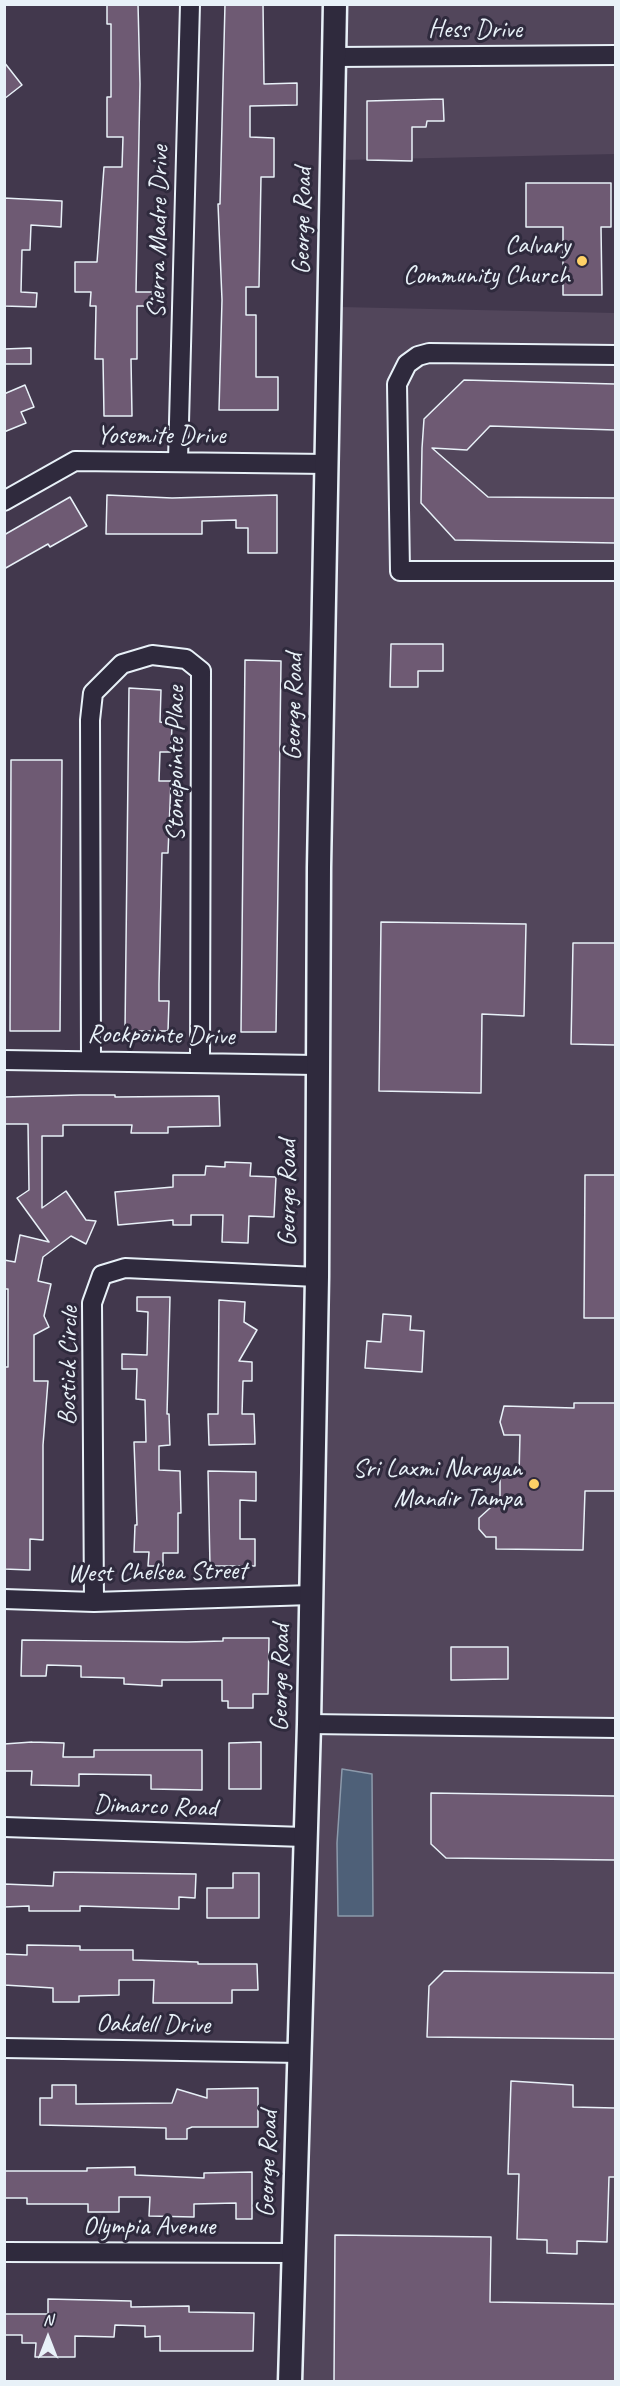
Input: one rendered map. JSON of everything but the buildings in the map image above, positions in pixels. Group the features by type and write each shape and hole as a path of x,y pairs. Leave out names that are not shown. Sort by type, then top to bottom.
{"street":[{"name":"Sierra Madre Drive","path":"178,460 190,4"},
{"name":"George Road","path":"290,2382 309,1724 317,1277 316,1065 335,4"},
{"name":"Hess Drive","path":"334,57 615,55"},
{"path":"615,355 429,353 418,356 407,364 399,376 398,396 400,571 615,571"},
{"name":"Yosemite Drive","path":"4,501 75,461 178,460 328,464"},
{"name":"Stonepointe Place","path":"91,1060 90,720 93,693 122,664 152,655 186,659 201,671 200,1063"},
{"name":"Rockpointe Drive","path":"4,1060 316,1065"},
{"name":"Bostick Circle","path":"94,1602 92,1303 102,1275 125,1268 317,1277"},
{"name":"West Chelsea Street","path":"4,1599 94,1602 311,1595"},
{"path":"309,1724 615,1728"},
{"name":"Dimarco Road","path":"4,1827 304,1837"},
{"name":"Oakdell Drive","path":"4,2048 300,2053"},
{"name":"Olympia Avenue","path":"4,2252 294,2253"}],"shaded area":[{"path":"345,5 615,5 615,44 344,46"},
{"path":"615,65 615,154 343,160 344,67"},
{"path":"340,307 615,313 615,1717 319,1713 325,1065"},
{"path":"318,1735 615,1739 615,2381 300,2382"}],"water":[{"path":"342,1769 372,1774 373,1916 338,1916 337,1843"}],"place":[{"name":"Calvary Community Church","path":"582,261"},
{"name":"Sri Laxmi Narayan Mandir Tampa","path":"534,1484"}]}
